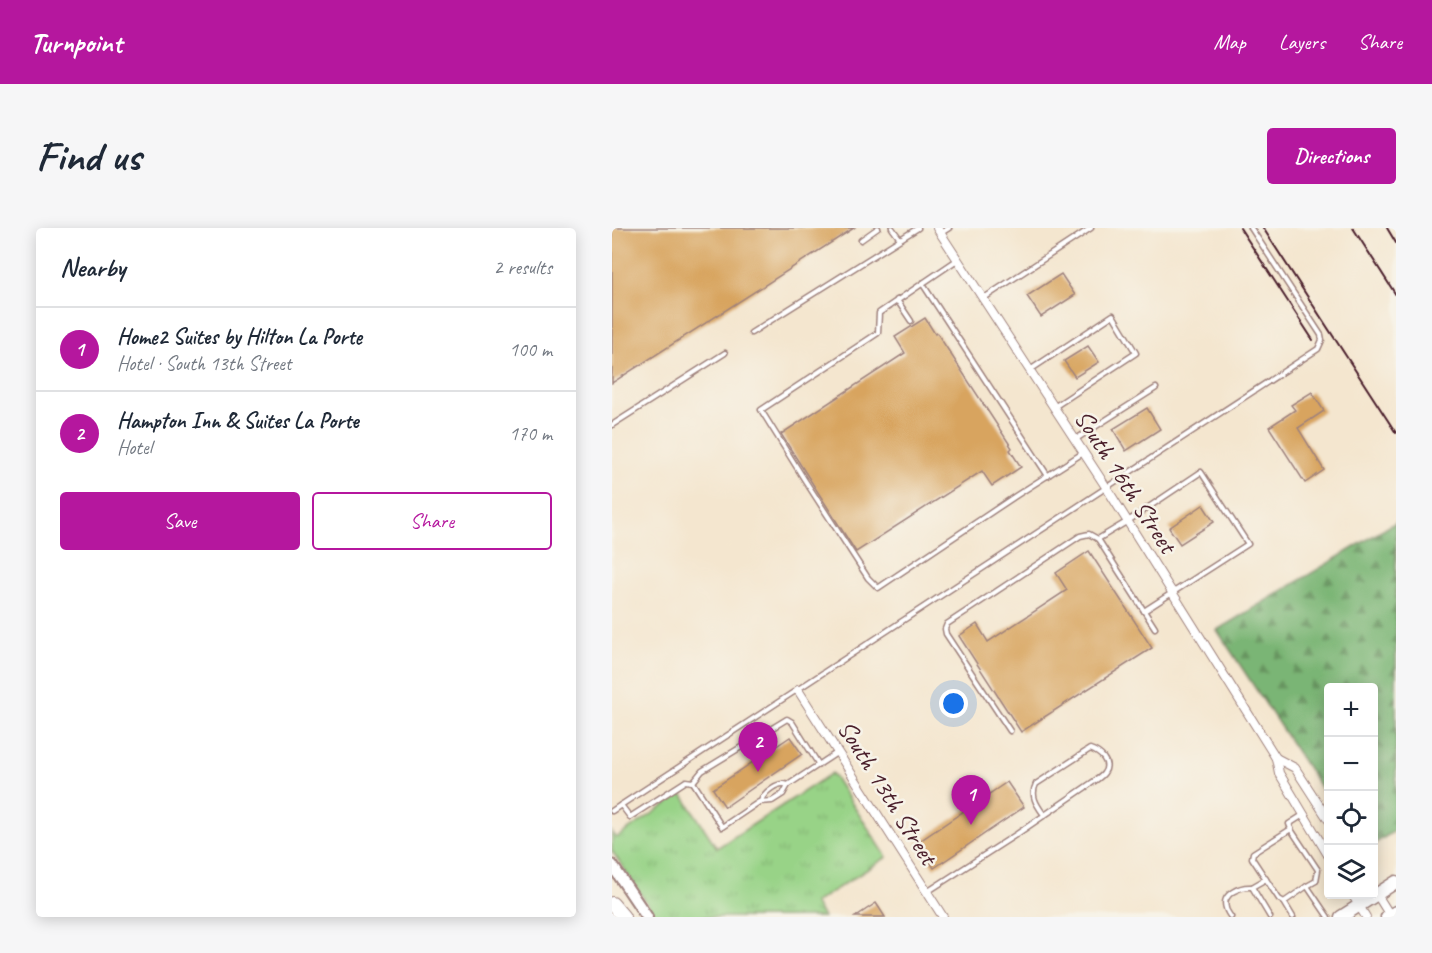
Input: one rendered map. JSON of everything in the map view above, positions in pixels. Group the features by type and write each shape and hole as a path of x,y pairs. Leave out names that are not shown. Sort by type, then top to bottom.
{"highway":[{"path":"612,904 623,917"}],"main road":[{"path":"612,865 647,917"},
{"path":"1378,891 1396,882"},
{"path":"1341,917 1362,911"}],"street":[{"name":"South 16th Street","path":"939,231 1128,521 1276,758 1279,773 1324,847"},
{"name":"South 13th Street","path":"798,690 943,917"},
{"name":"South 16th Street","path":"1276,758 1295,768 1324,812"},
{"path":"1378,897 1391,915"}],"lane":[{"path":"861,240 878,228"},
{"path":"892,228 900,240"},
{"path":"752,333 918,228"},
{"path":"939,231 949,228"},
{"path":"983,298 1091,228"},
{"path":"612,811 1318,349 1322,340 1321,335 1251,228"},
{"path":"957,259 879,313 878,333 761,410 868,578 878,588 1084,453"},
{"path":"922,283 1048,476"},
{"path":"897,300 911,321"},
{"path":"1030,370 1113,315 1136,353 1054,407"},
{"path":"612,425 724,353"},
{"path":"1075,440 1156,388"},
{"path":"1098,539 1201,472 1248,544 1144,611"},
{"path":"1010,731 946,634 947,624 1080,536 1089,534 1098,539 1155,628"},
{"path":"693,782 702,771 786,720 792,722 819,765"},
{"path":"927,892 1017,834 1104,773 1107,767 1102,754 1090,749 1036,784 1033,790 1035,801 1044,815"},
{"path":"621,805 630,817 686,781 693,782 722,827 762,801 772,801 783,794 788,785 838,753"},
{"path":"762,801 765,794 781,784 788,785"},
{"path":"1284,902 1316,881 1318,870 1289,824 1304,815"},
{"path":"1291,829 1253,853 1252,858 1293,917"},
{"path":"1231,917 1226,909 1227,896 1266,879"},
{"path":"1307,886 1328,917"},
{"path":"1252,887 1270,917"}],"green space":[{"path":"1396,522 1396,830 1378,841 1378,683 1324,683 1324,793 1217,630"},
{"path":"832,773 887,857 814,903 823,917 656,917 612,851 612,832 616,838 682,794 717,848"}],"building":[{"path":"612,228 854,228 612,383"},
{"path":"1061,274 1075,295 1041,317 1027,296"},
{"path":"925,318 1012,448 1010,450 1021,467 992,486 982,471 856,552 781,434 905,353 895,337"},
{"path":"1088,346 1099,362 1075,377 1064,361"},
{"path":"1312,392 1324,411 1298,428 1324,470 1305,483 1269,427 1295,410 1291,405"},
{"path":"1147,408 1160,429 1126,451 1113,429"},
{"path":"1203,505 1214,522 1180,544 1169,528"},
{"path":"1089,551 1152,648 1021,732 959,636 977,624 988,642 1067,590 1056,573"},
{"path":"790,737 802,754 725,807 713,789"},
{"path":"1007,782 1024,807 934,868 917,843"},
{"path":"876,903 885,917 855,917"}],"railway":[{"path":"1240,228 1313,340"},
{"path":"1263,228 1396,433"},
{"path":"1353,228 1396,295"},
{"path":"1387,228 1396,243"}],"place":[{"name":"Hampton Inn & Suites La Porte","path":"758,772"},
{"name":"Home2 Suites by Hilton La Porte","path":"971,825"}]}
